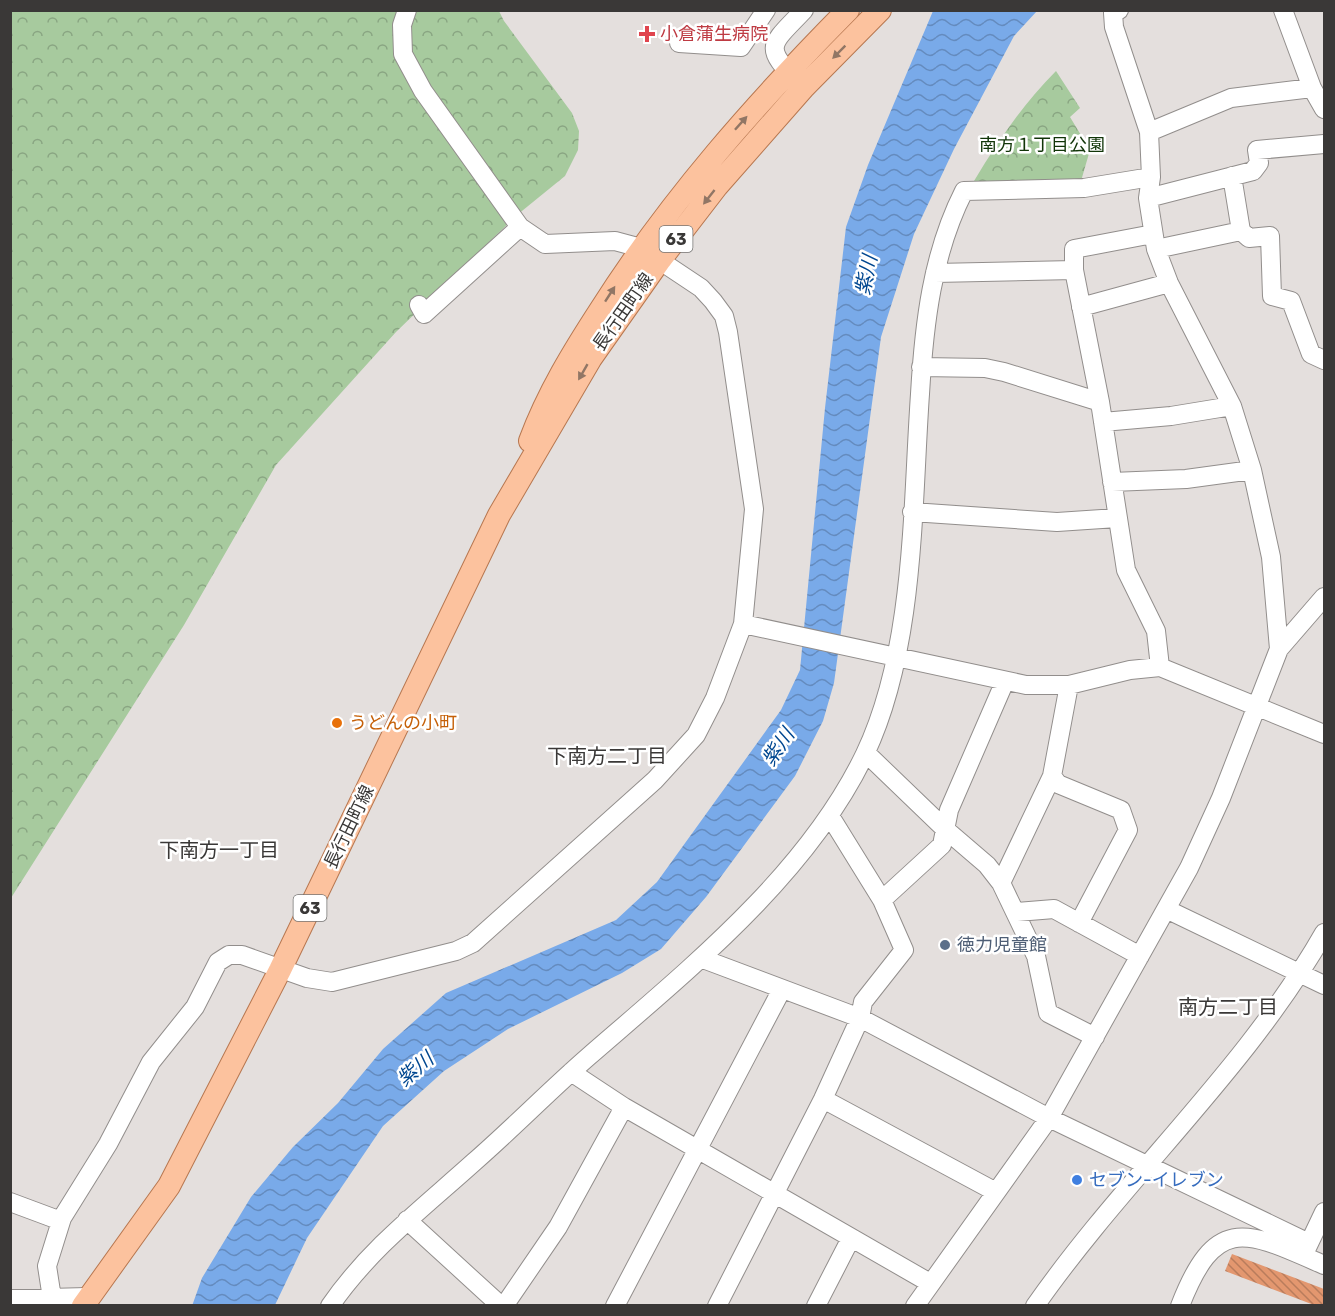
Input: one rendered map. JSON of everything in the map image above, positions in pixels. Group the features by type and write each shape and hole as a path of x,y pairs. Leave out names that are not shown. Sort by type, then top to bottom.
{"main road":[{"name":"長行田町線","path":"85,1301 169,1186 280,970 510,496 651,254 710,158 788,71 848,10"},
{"name":"長行田町線","path":"651,254 717,186 804,87 880,10"}],"street":[{"path":"52,1298 47,1266 61,1221 108,1144 151,1062 195,1007 218,962 229,955 242,955 280,970 332,982 456,951 489,932 656,780 696,735 720,687 743,624 754,509 724,316 713,301 651,254 615,241 545,244 520,227 423,91 403,54 402,25 407,10"},
{"path":"679,43 741,47 766,10"},
{"path":"804,10 774,45 776,60 804,87"},
{"path":"1119,10 1113,13 1114,27 1149,132 1151,177 1148,198 1154,242 1169,283 1232,406 1252,470 1271,557 1279,649"},
{"path":"1283,10 1312,88 1324,109"},
{"path":"1149,132 1231,98 1312,88"},
{"path":"1148,198 1253,171 1259,163 1257,150 1324,144"},
{"path":"1232,176 1241,231 1249,238 1270,236 1272,296 1291,301 1311,354 1324,360"},
{"path":"330,1305 348,1280 407,1220 475,1162 571,1072 703,959 806,848 830,816 866,753 885,702 897,656 912,512 925,319 934,273 953,213 964,190 1084,188 1151,177"},
{"path":"419,305 424,314 520,227"},
{"path":"1160,667 1156,631 1126,570 1100,402 1074,270 1074,249 1241,231"},
{"path":"934,273 1074,270"},
{"path":"1082,307 1169,283"},
{"path":"921,367 1004,372 1100,402"},
{"path":"1103,422 1171,416 1232,406"},
{"path":"1112,482 1186,479 1252,470"},
{"path":"912,512 1057,522 1117,518"},
{"path":"915,1305 1049,1118 1189,868 1216,808 1279,649 1324,597"},
{"path":"743,624 1026,685 1069,685 1130,670 1160,667 1258,705 1324,734"},
{"path":"882,900 942,845 949,810 1005,681"},
{"path":"1001,883 1052,776 1069,685"},
{"path":"866,753 945,829 987,865 1001,883 1017,912 1036,956 1048,1013 1095,1036"},
{"path":"1052,776 1058,784 1121,810 1128,830 1079,922"},
{"path":"717,1305 823,1099 860,1018 863,1002 904,950 882,900 830,816"},
{"path":"1017,912 1054,909 1140,956"},
{"path":"1166,909 1324,985"},
{"path":"1035,1305 1056,1275 1223,1077 1300,975 1324,933"},
{"path":"703,959 860,1018 1049,1118 1147,1165 1306,1249 1324,1265"},
{"path":"615,1305 782,989"},
{"path":"571,1072 624,1107 930,1283"},
{"path":"823,1099 996,1192"},
{"path":"407,1220 502,1305 558,1227 624,1107"},
{"path":"10,1202 61,1221"},
{"path":"1306,1249 1324,1212"},
{"path":"1180,1305 1192,1274 1210,1248 1220,1242 1248,1236 1306,1249"},
{"path":"816,1305 851,1238"},
{"path":"10,1299 52,1298 85,1301"}],"green space":[{"path":"11,11 499,11 572,113 579,131 578,150 565,176 517,215 396,332 276,465 184,625 11,898"},
{"name":"南方１丁目公園","path":"1056,71 1080,108 1070,117 1090,150 1081,181 977,185 974,181 1002,137 1033,96"}],"water":[{"name":"紫川","path":"933,11 1037,11 1014,36 954,149 914,234 881,337 834,683 823,721 795,776 706,897 661,949 622,973 508,1029 444,1071 383,1126 307,1238 275,1305 192,1306 202,1278 251,1197 293,1147 338,1103 383,1049 446,993 616,920 657,882 781,710 800,670 825,408 846,227 868,165"}],"building":[{"path":"1232,1254 1324,1289 1324,1305 1314,1305 1225,1271"}],"place":[{"name":"小倉蒲生病院","path":"647,34"},
{"name":"うどんの小町","path":"337,723"},
{"name":"徳力児童館","path":"945,945"},
{"name":"セブン-イレブン","path":"1077,1180"}],"district":[{"name":"下南方二丁目","path":"607,756"},
{"name":"下南方一丁目","path":"219,850"},
{"name":"南方二丁目","path":"1228,1007"}]}
